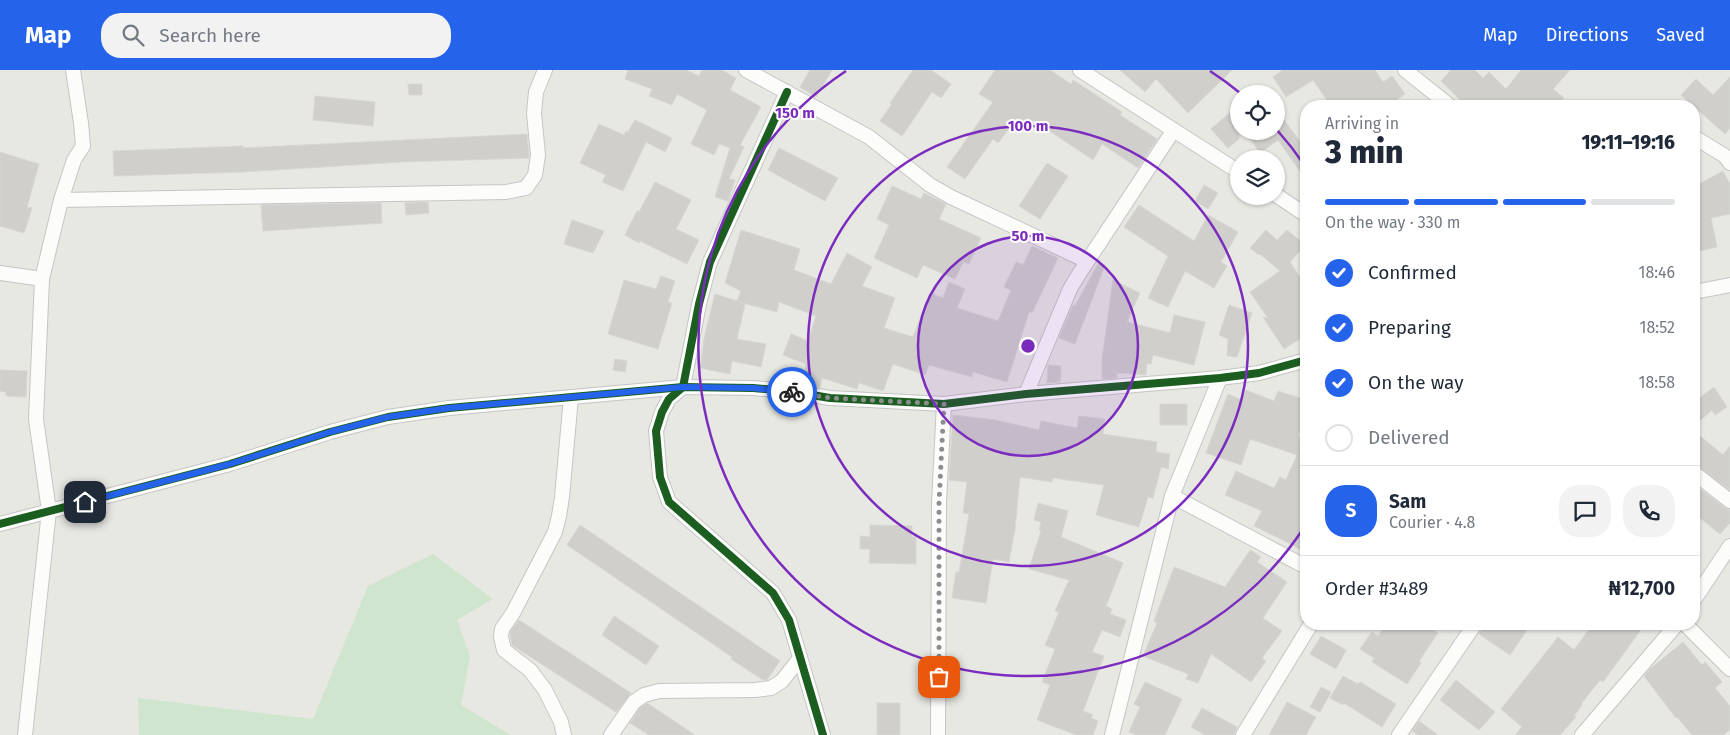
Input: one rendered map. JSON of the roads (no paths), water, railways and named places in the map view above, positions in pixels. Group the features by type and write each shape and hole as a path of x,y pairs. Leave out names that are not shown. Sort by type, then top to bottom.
{"street":[{"path":"25,735 49,511 36,418 42,279 61,200 74,160 82,146 81,123 73,70"},
{"path":"61,200 506,192 526,188 535,176 538,155 534,113 535,99 545,70"},
{"path":"746,70 870,136 930,185 951,197 1087,261"},
{"path":"1080,70 1230,166"},
{"path":"1405,70 1442,100"},
{"path":"787,92 710,262 699,304 683,387 669,399 656,430 660,477 669,502 772,593 788,620 823,735"},
{"path":"1026,394 1070,289 1173,131"},
{"path":"1700,141 1728,157"},
{"path":"1285,201 1300,210"},
{"path":"0,273 42,279"},
{"path":"1700,291 1730,285"},
{"path":"0,524 230,464 330,432 388,417 449,408 683,387 753,388 788,391 830,398 944,404 1026,394 1220,378 1259,373 1300,362"},
{"path":"1112,735 1172,496 1220,378"},
{"path":"564,735 561,722 545,690 530,670 504,650 501,637 502,629 513,614 555,532 559,516 571,397"},
{"path":"938,735 939,503 944,404"},
{"path":"1700,477 1730,500"},
{"path":"1172,496 1300,564"},
{"path":"1700,591 1730,546"},
{"path":"1242,735 1307,630"},
{"path":"1399,735 1471,630"},
{"path":"1585,734 1673,630"},
{"path":"1691,630 1730,669"},
{"path":"611,735 634,702 644,694 659,691 755,690 771,688 782,681 800,658"}]}
